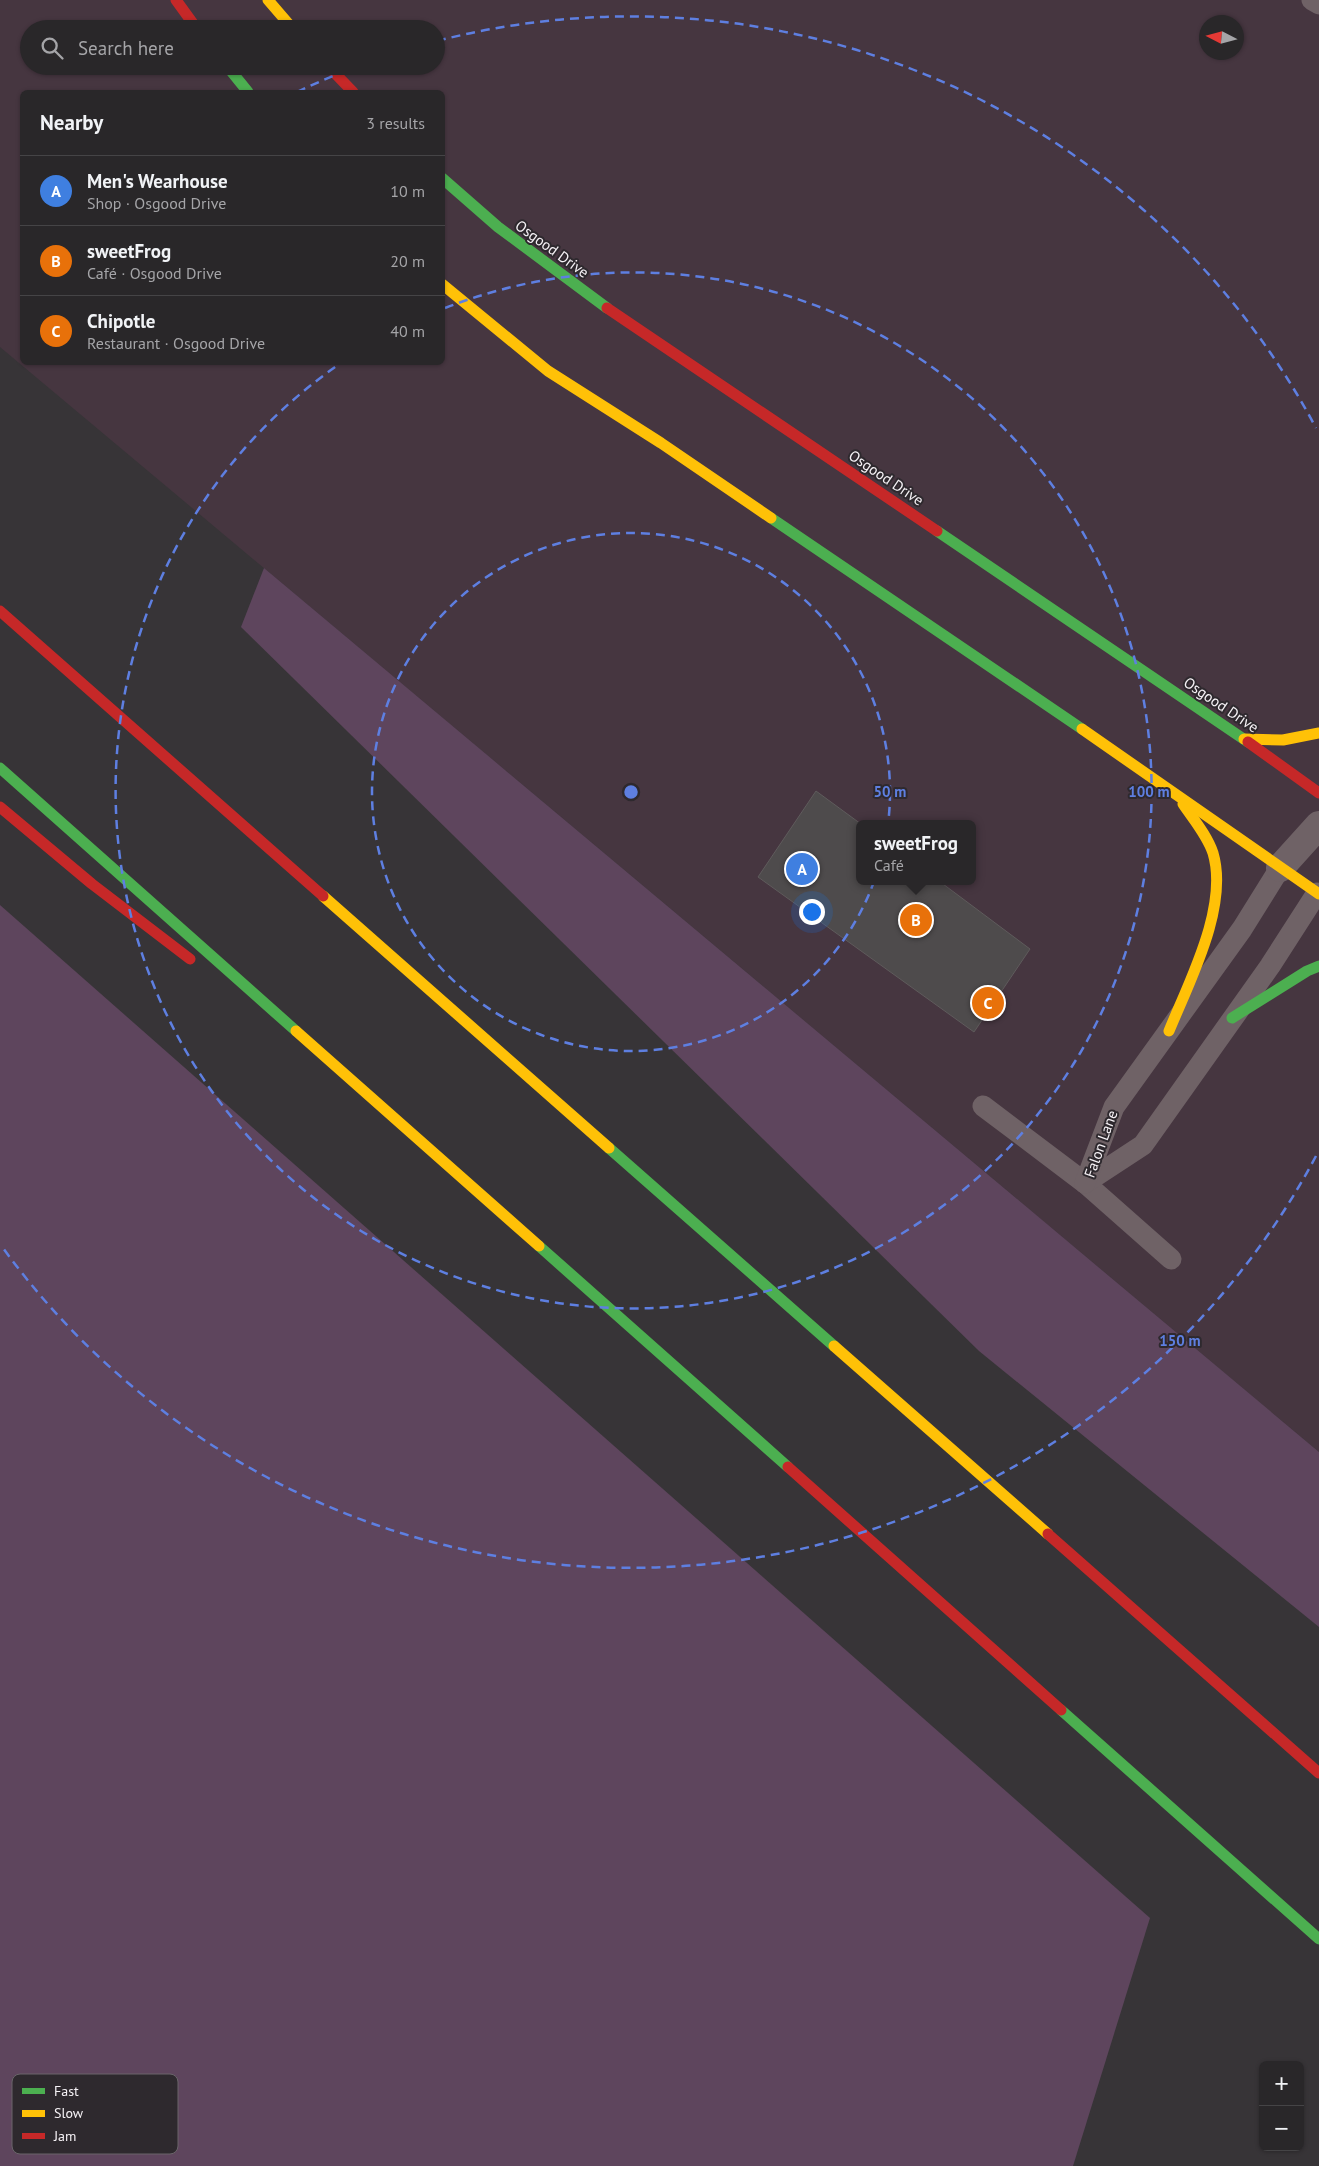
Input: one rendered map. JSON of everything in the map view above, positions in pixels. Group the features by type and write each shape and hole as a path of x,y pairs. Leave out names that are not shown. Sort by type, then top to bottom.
{"main road":[{"path":"176,0 190,20"},
{"path":"268,0 285,20"},
{"path":"234,75 246,90"},
{"path":"337,75 351,90"},
{"name":"Osgood Drive","path":"445,181 498,227 602,304 1244,739 1319,793"},
{"path":"445,286 548,371 669,449 1177,794 1280,868 1318,892"},
{"path":"0,610 1319,1773"},
{"path":"1244,739 1284,740 1319,733"},
{"path":"0,768 1319,1940"},
{"path":"1169,1031 1203,945 1214,906 1217,885 1213,854 1177,794"},
{"path":"0,807 92,884 200,967"},
{"path":"1232,1018 1307,971 1319,966"},
{"path":"247,1002 363,1091"}],"street":[{"name":"Falon Lane","path":"1280,868 1319,825"}],"lane":[{"path":"1312,0 1319,4"},
{"name":"Falon Lane","path":"1085,1183 1114,1107 1242,929 1280,868"},
{"name":"Falon Lane","path":"1085,1183 1143,1145 1280,951 1318,892"},
{"path":"983,1106 1085,1183 1171,1259"}],"shaded area":[{"path":"0,0 1319,0 1319,1452 21,365 445,365 445,90 20,90 20,364 0,347"},
{"path":"264,568 1319,1452 1319,1627 979,1351 241,627"},
{"path":"0,905 1150,1918 1073,2166 0,2166"}],"building":[{"path":"816,791 856,820 856,885 944,885 1030,949 974,1032 758,877"}],"traffic: fast":[{"path":"234,75 246,90"},
{"path":"445,181 498,227 607,308"},
{"path":"771,518 1082,729"},
{"path":"937,531 1248,742"},
{"path":"0,768 296,1031"},
{"path":"1232,1018 1307,971 1319,966"},
{"path":"609,1148 834,1346"},
{"path":"539,1246 788,1467"},
{"path":"1061,1710 1319,1939"}],"traffic: slow":[{"path":"268,0 285,20"},
{"path":"445,286 548,371 661,443 771,518"},
{"path":"1082,729 1319,894"},
{"path":"1244,739 1283,740 1319,733"},
{"path":"1169,1031 1196,967 1211,920 1216,897 1217,874 1213,853 1204,834 1183,804"},
{"path":"323,896 609,1148"},
{"path":"296,1031 539,1246"},
{"path":"834,1346 1048,1534"}],"traffic: jam":[{"path":"176,0 190,20"},
{"path":"337,75 351,90"},
{"path":"607,308 937,531"},
{"path":"0,611 323,896"},
{"path":"1248,742 1319,793"},
{"path":"0,807 92,884 190,959"},
{"path":"788,1467 1061,1710"},
{"path":"1048,1534 1319,1773"}],"place":[{"name":"Men's Wearhouse","path":"802,869"},
{"name":"sweetFrog","path":"916,920"},
{"name":"Chipotle","path":"988,1003"}]}
